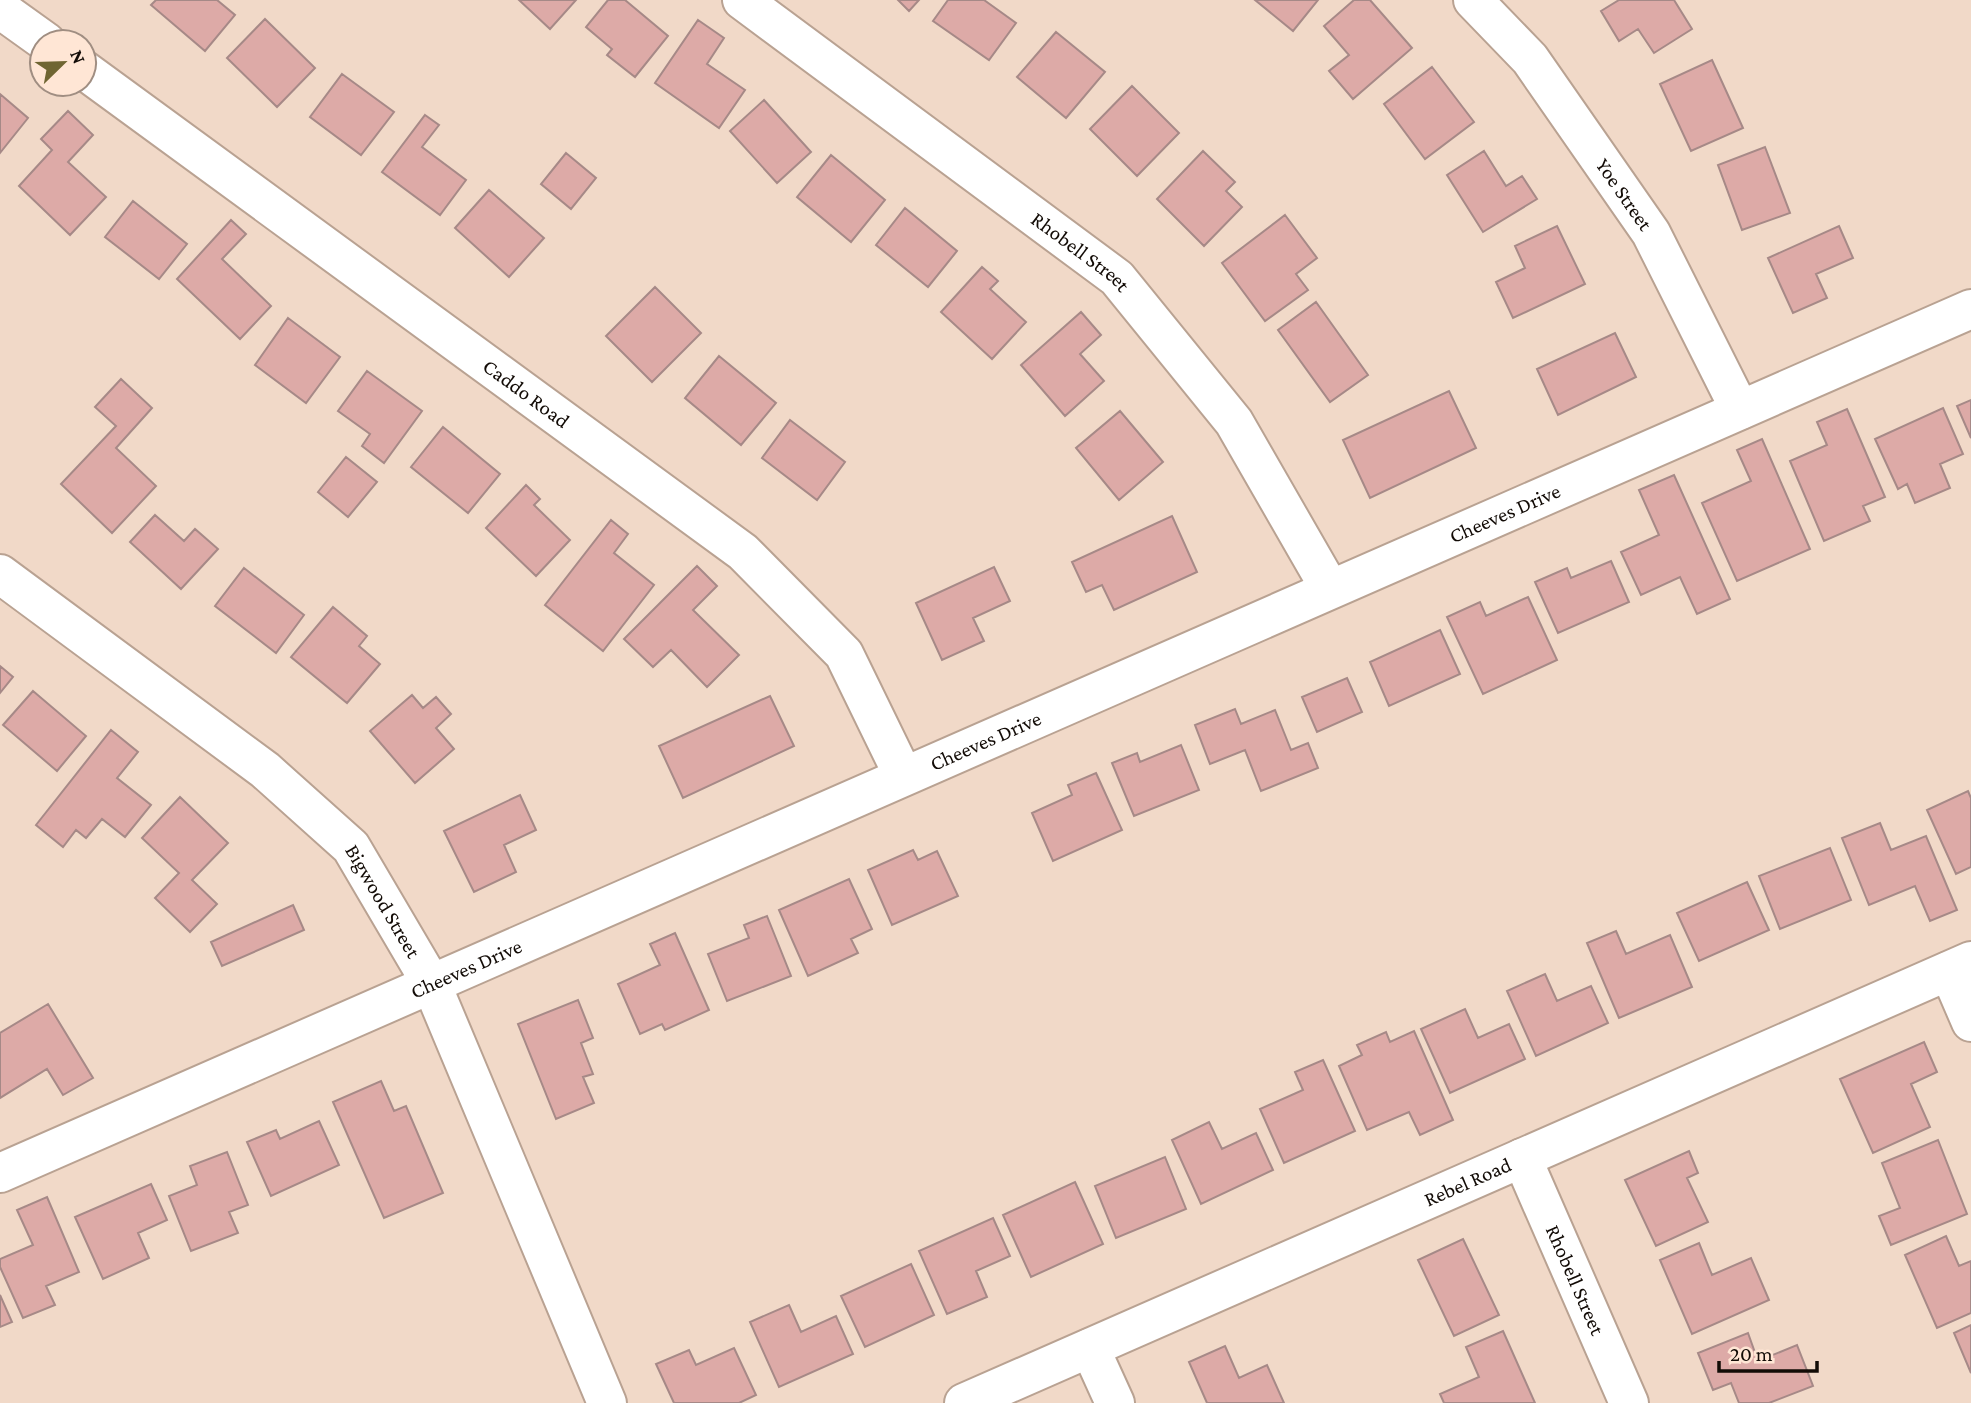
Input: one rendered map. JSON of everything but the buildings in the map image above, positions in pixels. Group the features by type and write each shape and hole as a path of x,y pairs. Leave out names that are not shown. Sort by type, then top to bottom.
{"street":[{"name":"Rhobell Street","path":"742,0 1117,278 1234,422 1330,589"},
{"name":"Yoe Street","path":"1473,0 1530,59 1651,233 1740,410"},
{"path":"0,9 28,29"},
{"name":"Caddo Road","path":"98,80 743,552 844,654 903,775"},
{"name":"Cheeves Drive","path":"0,1173 1971,309"},
{"name":"Bigwood Street","path":"0,574 265,770 351,847 431,983 607,1403"},
{"path":"1960,966 1971,1023"},
{"name":"Rebel Road","path":"964,1403 1960,966"},
{"name":"Rhobell Street","path":"1522,1157 1629,1403"},
{"path":"1090,1348 1115,1403"}]}
